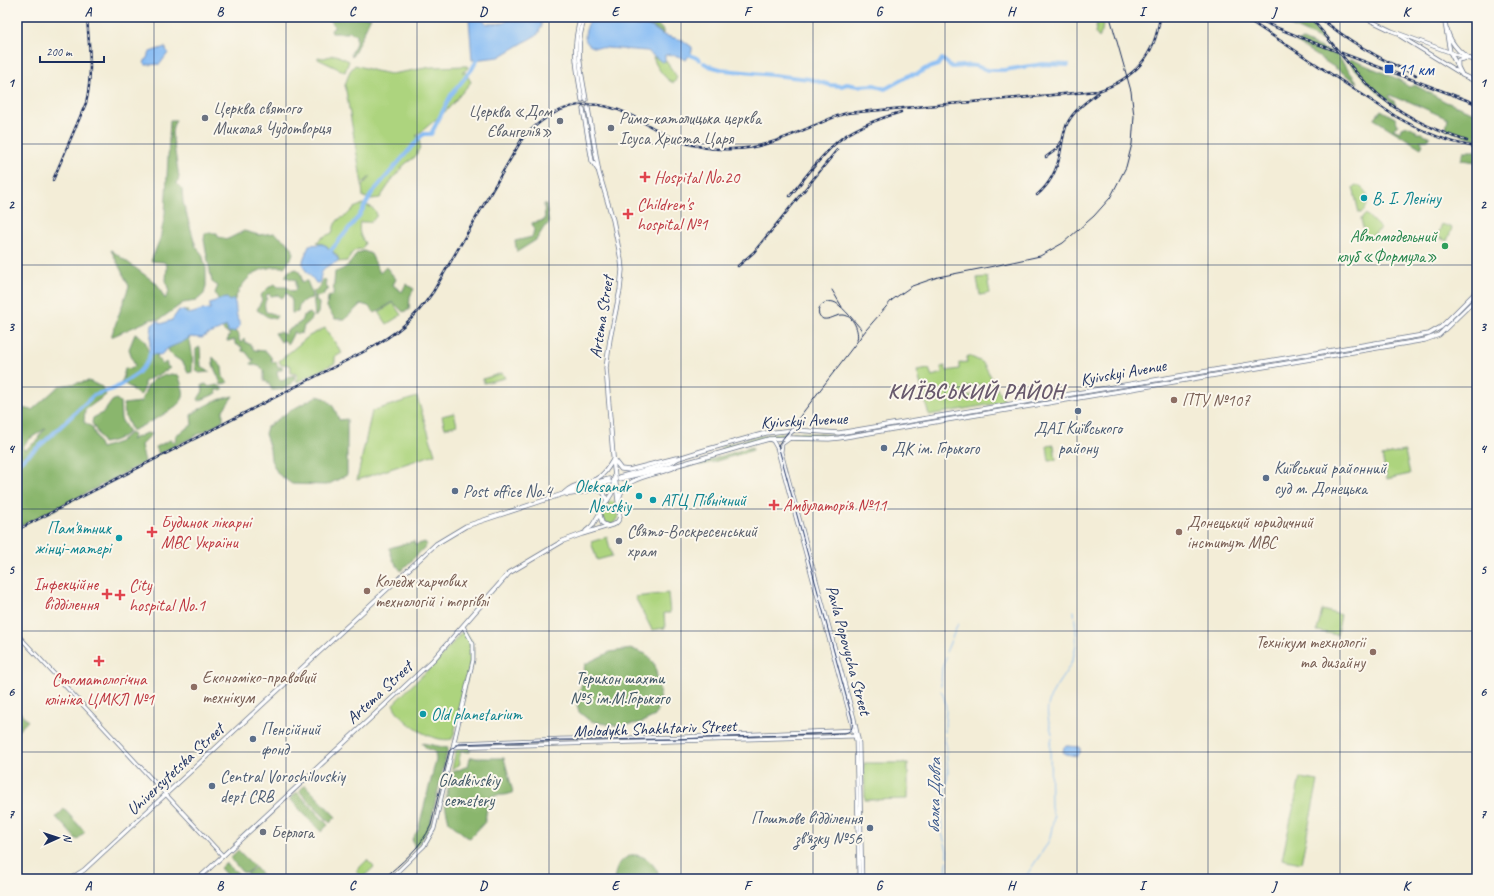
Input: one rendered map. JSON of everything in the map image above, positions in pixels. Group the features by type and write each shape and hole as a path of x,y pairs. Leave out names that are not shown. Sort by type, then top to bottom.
{"main road":[{"path":"581,17 575,37 575,52 584,100 579,38 585,17"},
{"path":"1363,17 1392,31 1477,62"},
{"path":"1440,49 1446,46 1444,17"},
{"path":"1444,17 1451,38 1458,50 1468,59"},
{"path":"1392,31 1477,82"},
{"path":"1446,38 1450,52 1462,74"},
{"path":"1458,66 1458,60 1461,58 1468,59"},
{"name":"Artema Street","path":"582,534 592,526 613,488 614,459 606,368 622,270 614,225 599,173 586,108 592,161 599,173"},
{"path":"591,156 593,160 597,160"},
{"name":"Kyivskyi Avenue","path":"1477,291 1441,327 1429,334 839,433 794,430 755,435 619,478 678,465 769,439 839,438 1432,338 1444,332 1477,298"},
{"path":"1294,357 1291,359 1292,362 1294,362"},
{"path":"1280,359 1283,362 1281,364"},
{"path":"778,454 782,443 794,430"},
{"path":"831,439 833,437 833,433"},
{"path":"839,433 836,437 839,438"},
{"name":"Pavla Popovycha Street","path":"791,438 782,444 781,452 856,736 860,762 862,879"},
{"name":"Pavla Popovycha Street","path":"769,439 775,444 778,454 855,730"},
{"path":"562,494 570,487 596,479 603,475 614,459 621,469 630,470 679,458"},
{"path":"600,514 602,523 608,526 615,524 618,521 622,490 629,483 671,469 678,465"},
{"name":"Artema Street","path":"614,468 619,509"},
{"name":"Universytetska Street","path":"70,879 84,870 421,557 449,536 466,526 562,494 571,494 572,489 609,481"},
{"path":"571,494 599,490 604,493 607,501 614,500 618,503"},
{"name":"Artema Street","path":"198,879 433,660 509,573 564,540 608,526"},
{"path":"390,879 418,852 431,836 474,655 472,641 463,626"},
{"path":"17,634 223,856"},
{"name":"Molodykh Shakhtariv Street","path":"453,745 561,739 688,737 855,730"},
{"name":"Pavla Popovycha Street","path":"856,736 859,879"},
{"name":"Molodykh Shakhtariv Street","path":"453,745 856,736"}],"green space":[{"path":"324,17 371,17 352,57 351,54 356,43 356,34 353,34 350,31 348,33 332,33 331,30 334,28 333,24"},
{"path":"613,17 653,17 653,20 663,30 663,34 652,26 614,21"},
{"path":"1098,17 1104,17 1102,31 1099,38 1095,33"},
{"path":"1273,17 1305,17 1326,42 1284,23"},
{"path":"1303,40 1337,55 1358,83 1296,42"},
{"path":"333,55 349,61 345,72 318,59 318,57 324,58"},
{"path":"653,57 666,61 677,77 674,83 661,72"},
{"path":"1351,59 1398,79 1409,87 1415,85 1446,102 1477,114 1477,140 1446,129 1448,119 1408,101 1401,100 1390,95 1389,97 1394,101 1396,106 1375,90 1348,61"},
{"path":"355,65 391,74 432,67 467,66 468,68 462,73 465,72 471,82 448,109 416,136 419,136 420,147 415,157 405,164 380,198 371,199 363,197 362,186 371,176 362,184 345,85 350,71"},
{"path":"1381,110 1395,118 1398,125 1393,129 1400,132 1401,128 1408,126 1416,130 1416,133 1422,133 1430,137 1428,140 1420,141 1423,144 1421,148 1374,119"},
{"path":"170,120 176,120 172,133 179,177 177,184 182,189 183,202 196,247 202,254 206,268 206,286 204,294 196,301 183,303 159,320 152,319 111,337 129,286 111,250 157,284 165,299 169,292 166,281 167,266 164,262 151,261 160,239 165,214"},
{"path":"1464,151 1477,151 1477,162 1461,160"},
{"path":"1356,185 1364,190 1368,197 1367,205 1361,213 1359,213 1353,187"},
{"path":"363,204 371,207 376,212 376,217 370,222 360,222 360,233 365,243 362,249 353,252 347,261 337,262 339,260 335,253 328,249 327,246 317,242 323,237 332,233 335,224 339,219 346,216 354,208"},
{"path":"544,204 546,204 549,224 545,226 536,240 517,252 515,241 532,237 534,230 532,223 545,220"},
{"path":"1366,214 1381,229 1374,234 1365,237 1361,219"},
{"path":"1442,224 1452,228 1447,241 1437,237"},
{"path":"244,231 259,235 274,233 292,247 292,255 284,267 270,267 256,272 242,285 234,302 222,306 215,293 218,286 212,282 204,240 205,233 217,233 218,237 228,239"},
{"path":"364,251 371,254 380,273 386,267 396,279 393,285 402,292 406,284 414,289 410,296 409,310 403,312 393,302 375,313 368,306 361,304 345,319 335,319 327,307 328,297 333,295 335,272 348,265 357,253"},
{"path":"297,269 301,275 302,282 307,281 312,298 302,302 299,306 298,312 292,313 292,301 287,293 282,298 278,295 271,296 269,294 266,295 265,310 266,312 277,316 275,319 268,317 257,310 262,300 260,296 268,288 275,284 278,287 287,287 291,291 296,290 296,280 285,277 289,271"},
{"path":"987,277 990,293 980,295 977,278"},
{"path":"323,279 326,280 325,286 329,289 324,292 324,295 316,297 316,301 319,303 318,313 315,317 313,292 320,287"},
{"path":"393,303 401,315 387,324 379,312"},
{"path":"184,311 189,311 187,316 187,327 192,355 192,372 188,373 183,362 170,353 167,346 171,320 179,317"},
{"path":"310,313 312,316 309,322 304,326 302,333 297,334 294,332 288,344 284,340 281,342 275,333 280,332 285,335 287,331 301,322 303,316"},
{"path":"227,325 236,329 235,332 239,335 239,340 241,343 244,339 245,342 251,345 254,350 266,351 271,357 272,362 276,362 278,367 282,367 282,370 278,370 277,375 282,381 287,377 295,375 292,383 284,389 272,390 269,384 264,380 264,371 261,367 251,364 254,359 252,360 246,352 242,351 242,347 235,344 235,340 227,341 230,334 222,329"},
{"path":"325,328 342,353 335,357 335,363 297,382 297,374 291,373 291,366 286,364 281,365 279,361 309,336"},
{"path":"135,334 144,340 148,351 158,353 157,359 160,360 162,365 166,362 167,366 170,368 144,382 144,389 140,396 130,387 121,382 125,368 131,369 135,366 129,349"},
{"path":"200,347 201,367 210,372 199,373 196,370 196,349"},
{"path":"969,356 982,362 1005,402 929,415 917,371 929,369 932,376 942,373 941,367 945,366 947,371 959,369 959,363 967,362 966,357","holes":["984,384 985,394 966,396 965,387"]},
{"path":"213,357 222,367 223,377 228,382 221,385 214,368"},
{"path":"502,373 505,378 484,383 483,379"},
{"path":"172,374 179,376 183,392 183,397 180,402 175,407 152,421 132,431 125,415 123,404 141,402 146,389 154,379"},
{"path":"89,381 102,387 106,395 85,410 84,422 92,427 101,448 119,442 130,433 134,435 131,440 146,433 152,434 141,445 145,462 56,509 17,527 17,407 32,410 59,386","holes":["46,428 39,436 38,440 25,450 22,447 31,438"]},
{"path":"206,384 209,387 217,385 224,389 221,391 216,389 217,393 199,401 198,399 203,391 202,385"},
{"path":"233,396 223,410 223,420 213,427 159,454 156,447 170,440 175,442 176,435 192,425 191,415 211,403"},
{"path":"317,396 329,401 336,411 339,420 347,419 347,475 327,485 292,484 278,474 271,460 270,449 265,434 267,427 288,412"},
{"path":"417,397 435,454 357,480 372,411"},
{"path":"116,399 120,402 121,419 129,432 116,440 103,443 92,423 93,418 104,412 112,401"},
{"path":"454,413 457,425 445,428 442,416"},
{"path":"793,432 832,436 792,436 791,434"},
{"path":"781,433 783,434 782,436 758,440 721,450 721,447 754,437"},
{"path":"1054,445 1056,460 1049,461 1047,446"},
{"path":"752,447 753,450 700,466 699,463"},
{"path":"1405,451 1410,474 1387,479 1382,456"},
{"path":"612,501 617,505 618,517 614,523 608,524 603,520 603,513 609,502"},
{"path":"607,537 612,556 597,560 591,542"},
{"path":"414,541 415,545 425,542 427,545 401,571 393,560 389,548"},
{"path":"668,593 670,613 664,613 665,628 652,630 635,597"},
{"path":"1322,610 1341,615 1337,635 1317,631"},
{"path":"465,632 471,640 473,653 454,734 452,739 444,740 427,735 409,724 396,711 393,704 440,658 461,633"},
{"name":"Терикон шахти №5 ім.М.Горького","path":"632,649 646,654 655,665 661,701 655,716 640,723 617,726 590,721 579,712 575,696 581,688 585,664 610,652"},
{"path":"17,709 28,721 17,732"},
{"path":"422,743 448,748 429,829 415,848 412,839 418,830 436,760 435,752 426,748"},
{"path":"470,748 470,752 461,751 459,765 452,769 456,751 458,749"},
{"name":"Gladkivskiy cemetery","path":"470,758 504,758 513,792 507,795 494,796 488,799 485,822 470,838 449,822 445,805 451,773 468,766"},
{"path":"864,763 908,763 908,799 865,800"},
{"path":"1300,778 1318,781 1301,863 1282,859"},
{"path":"305,785 336,817 330,823 299,791"},
{"path":"297,792 328,825 321,832 290,799"},
{"path":"64,809 85,832 77,840 56,817"},
{"path":"238,850 254,866 247,873 242,872 231,859"},
{"path":"632,855 642,856 654,865 660,879 614,879 619,864 624,859"},
{"path":"367,860 374,867 362,878 356,871"},
{"path":"225,863 239,874 240,879 230,879 220,868"},
{"path":"255,867 266,879 249,879 247,874"}],"water":[{"path":"481,17 487,24 504,23 512,17 538,17 542,25 538,34 499,57 472,60 469,18"},
{"path":"591,17 613,17 614,22 652,27 663,35 682,40 692,47 692,51 686,60 681,57 665,55 665,61 662,62 647,51 593,47 586,41 585,38 586,30"},
{"path":"165,47 168,53 160,64 146,65 144,63 150,52"},
{"path":"322,244 327,246 339,260 324,268 321,273 319,283 316,283 304,267 303,261 309,245"},
{"path":"227,298 230,301 233,299 236,314 240,323 240,326 234,332 228,332 226,326 202,338 190,337 164,351 161,355 149,354 152,325 157,321 161,324 172,320 179,310 188,314 210,309 210,303"},
{"path":"1064,747 1080,747 1080,753 1077,756 1066,754 1063,752"}],"waterway":[{"path":"687,53 700,60"},
{"path":"328,254 359,216 372,193 423,134 431,134 451,95 472,69 479,56"},
{"path":"704,63 724,70 810,79 830,85 874,85 885,89 910,75 918,74 925,69 938,65 942,59 952,67 973,65 988,70"},
{"path":"991,70 1004,70 1043,64 1068,65"},
{"path":"17,464 43,443 94,395 116,388 138,373 148,361 151,350"},
{"path":"1052,734 1048,716 1048,706 1053,692 1070,665 1075,651 1076,631 1074,611"},
{"path":"946,652 958,624"},
{"name":"балка Довга","path":"941,686 942,668 946,657"},
{"name":"балка Довга","path":"941,691 946,707 945,732"},
{"name":"балка Довга","path":"945,737 948,772 945,800 941,813 942,833 948,854 947,879"},
{"path":"1024,879 1050,838 1054,817 1051,807 1050,747 1052,737"}],"tunnel":[{"path":"582,100 583,109"},
{"path":"586,100 588,108"}],"tram line":[{"path":"383,879 410,855 427,833 431,825 449,751 458,744 845,733 851,729 852,718 778,445 866,330 892,300 912,286 938,277 1040,256 1063,243 1094,216 1110,198 1126,167 1132,144 1134,116 1131,91 1110,17"},
{"path":"832,290 842,307"},
{"path":"857,340 858,337 855,324 846,315 828,319 823,319 820,316 818,312 824,303 832,302 839,305 861,329 861,337"}],"railway":[{"path":"53,180 86,103 90,71 87,17"},
{"path":"17,530 367,350 404,326 419,311 433,292 522,139 545,118 558,111 584,104 598,105 613,108 628,114 668,136 688,144 719,149 753,147 784,138 847,113 1098,91 1122,80 1141,64 1153,43 1160,17"},
{"path":"1244,17 1395,116 1424,131 1455,143 1477,147"},
{"path":"1255,17 1270,25 1307,40 1477,104"},
{"path":"1310,17 1354,70 1369,86 1391,105 1415,120 1467,141"},
{"path":"1319,17 1341,34 1365,49 1416,75"},
{"path":"1037,195 1046,186 1055,171 1067,124 1073,115 1098,93"},
{"path":"790,196 812,168 843,137 867,124 901,112"},
{"path":"1046,157 1057,149 1061,142"},
{"path":"738,266 754,252 837,150"}],"place":[{"name":"11 км","path":"1389,69"},
{"name":"Церква святого Миколая Чудотворця","path":"205,118"},
{"name":"Церква «Дом Євангелія»","path":"560,121"},
{"name":"Римо-католицька церква Ісуса Христа Царя","path":"611,128"},
{"name":"Hospital No.20","path":"645,177"},
{"name":"В. І. Леніну","path":"1364,198"},
{"name":"Children's hospital №1","path":"628,214"},
{"name":"Автомодельний клуб «Формула»","path":"1445,246"},
{"name":"ПТУ №107","path":"1174,400"},
{"name":"ДАІ Київського району","path":"1078,411"},
{"name":"ДК ім. Горького","path":"884,448"},
{"name":"Київський районний суд м. Донецька","path":"1266,478"},
{"name":"Post office No.4","path":"455,491"},
{"name":"Oleksandr Nevskiy","path":"639,496"},
{"name":"АТЦ Північний","path":"653,500"},
{"name":"Амбулаторія №11","path":"774,505"},
{"name":"Будинок лікарні МВС України","path":"152,532"},
{"name":"Донецький юридичний інститут МВС","path":"1179,532"},
{"name":"Пам'ятник жінці-матері","path":"119,538"},
{"name":"Свято-Воскресенський храм","path":"619,541"},
{"name":"Коледж харчових технологій і торгівлі","path":"367,591"},
{"name":"Інфекційне відділення","path":"107,594"},
{"name":"City hospital No.1","path":"120,595"},
{"name":"Технікум технологіі та дизайну","path":"1373,652"},
{"name":"Стоматологічна клініка ЦМКЛ №1","path":"99,661"},
{"name":"Економіко-правовий технікум","path":"194,687"},
{"name":"Old planetarium","path":"423,714"},
{"name":"Пенсійний фонд","path":"253,739"},
{"name":"Central Voroshilovskiy dept CRB","path":"212,786"},
{"name":"Поштове відділення зв'язку №56","path":"870,828"},
{"name":"Берлога","path":"263,832"}],"district":[{"name":"КИЇВСЬКИЙ РАЙОН","path":"976,391"}]}
